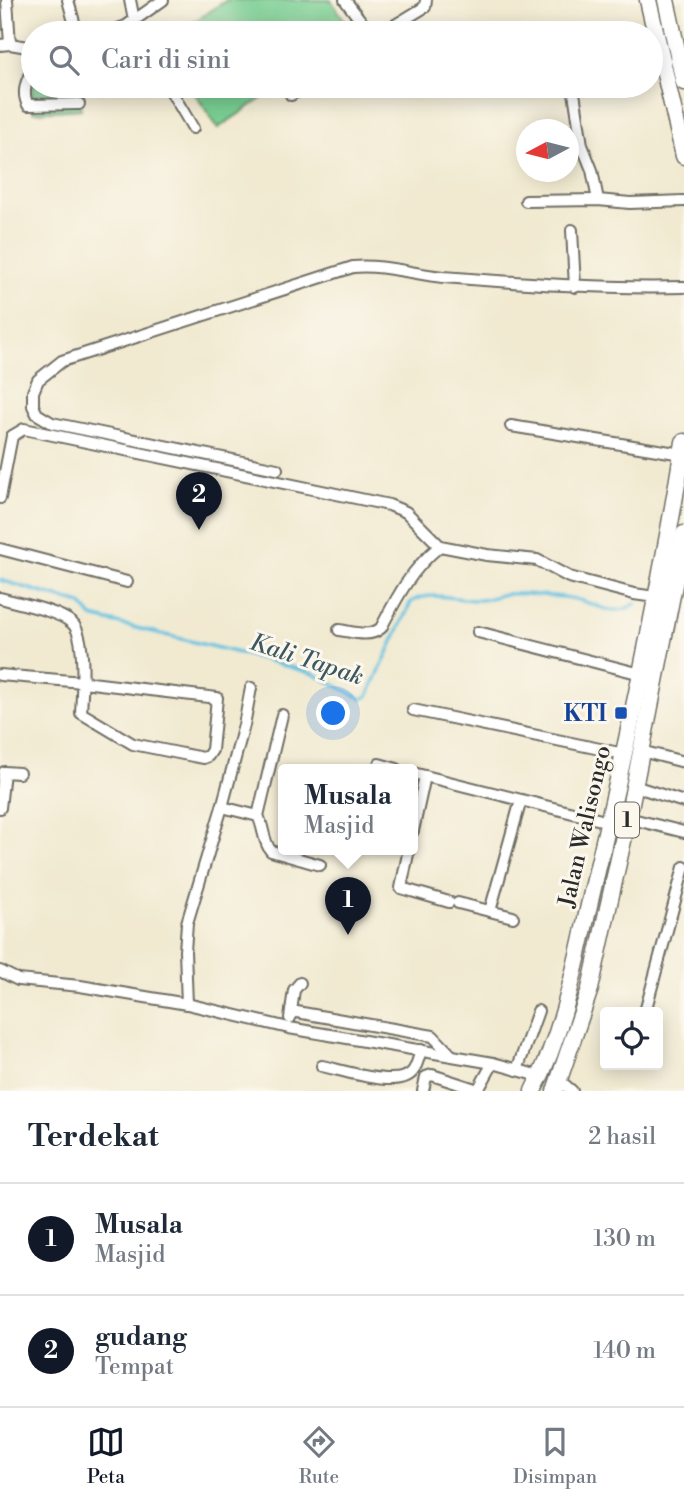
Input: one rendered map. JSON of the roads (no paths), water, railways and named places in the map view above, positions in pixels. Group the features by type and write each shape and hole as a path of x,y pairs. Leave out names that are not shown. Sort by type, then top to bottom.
{"highway":[{"path":"648,0 651,21"},
{"path":"666,0 684,82"},
{"path":"663,73 684,156"},
{"name":"Jalan Walisongo","path":"536,1085 564,1008 609,822 641,674 683,448"},
{"name":"Jalan Walisongo","path":"562,1087 590,989 628,818 680,582 684,534"}],"street":[{"path":"5,44 7,0"},
{"path":"68,0 74,21"},
{"path":"130,0 131,21"},
{"path":"138,21 163,0"},
{"path":"345,0 361,21"},
{"path":"402,21 425,7 426,0"},
{"path":"24,98 27,105 79,104"},
{"path":"175,98 193,128"},
{"path":"575,98 582,145 592,170 598,200"},
{"path":"526,201 684,201"},
{"path":"572,230 575,287"},
{"path":"277,469 51,423 37,414 33,406 33,392 38,380 62,361 364,265 417,275 575,287 684,287"},
{"path":"510,426 683,448"},
{"path":"0,498 12,436 24,429 389,505 406,512 440,546 487,555 537,560 569,577 655,597"},
{"path":"339,630 369,634 381,628 411,574 440,546"},
{"path":"0,549 127,582"},
{"path":"0,598 46,611 71,622 80,642 83,682 81,713 133,744 203,758 212,750 217,698 83,682 0,675"},
{"path":"478,632 641,674"},
{"path":"187,1004 187,923 222,807 251,688"},
{"path":"413,710 624,754"},
{"path":"278,853 271,851 267,844 258,816 282,715"},
{"path":"641,751 684,762"},
{"path":"0,808 2,771 19,773"},
{"path":"418,774 609,822"},
{"path":"418,808 425,776"},
{"path":"634,786 684,802"},
{"path":"490,912 521,800"},
{"path":"222,807 258,816"},
{"path":"628,818 684,832"},
{"path":"285,855 320,865"},
{"path":"408,855 401,888 513,918"},
{"path":"646,1007 681,888 684,867"},
{"path":"0,971 18,981 80,986 187,1004 289,1028 492,1063 517,1070 536,1085"},
{"path":"289,1028 294,990 300,983"},
{"path":"291,1011 433,1036 451,1055"},
{"path":"517,1070 538,1011"},
{"path":"322,1066 402,1080 413,1071 421,1049"},
{"path":"423,1091 426,1077 432,1075 478,1090 492,1063"}],"waterway":[{"name":"Kali Tapak","path":"0,580 81,604 92,617 314,674 362,699 368,696 411,602 419,598 435,596 479,600 506,594 530,594 575,599 613,610 628,608 636,603"}],"place":[{"name":"gudang","path":"199,530"},
{"name":"KTI","path":"621,713"},
{"name":"Musala","path":"348,935"}]}
